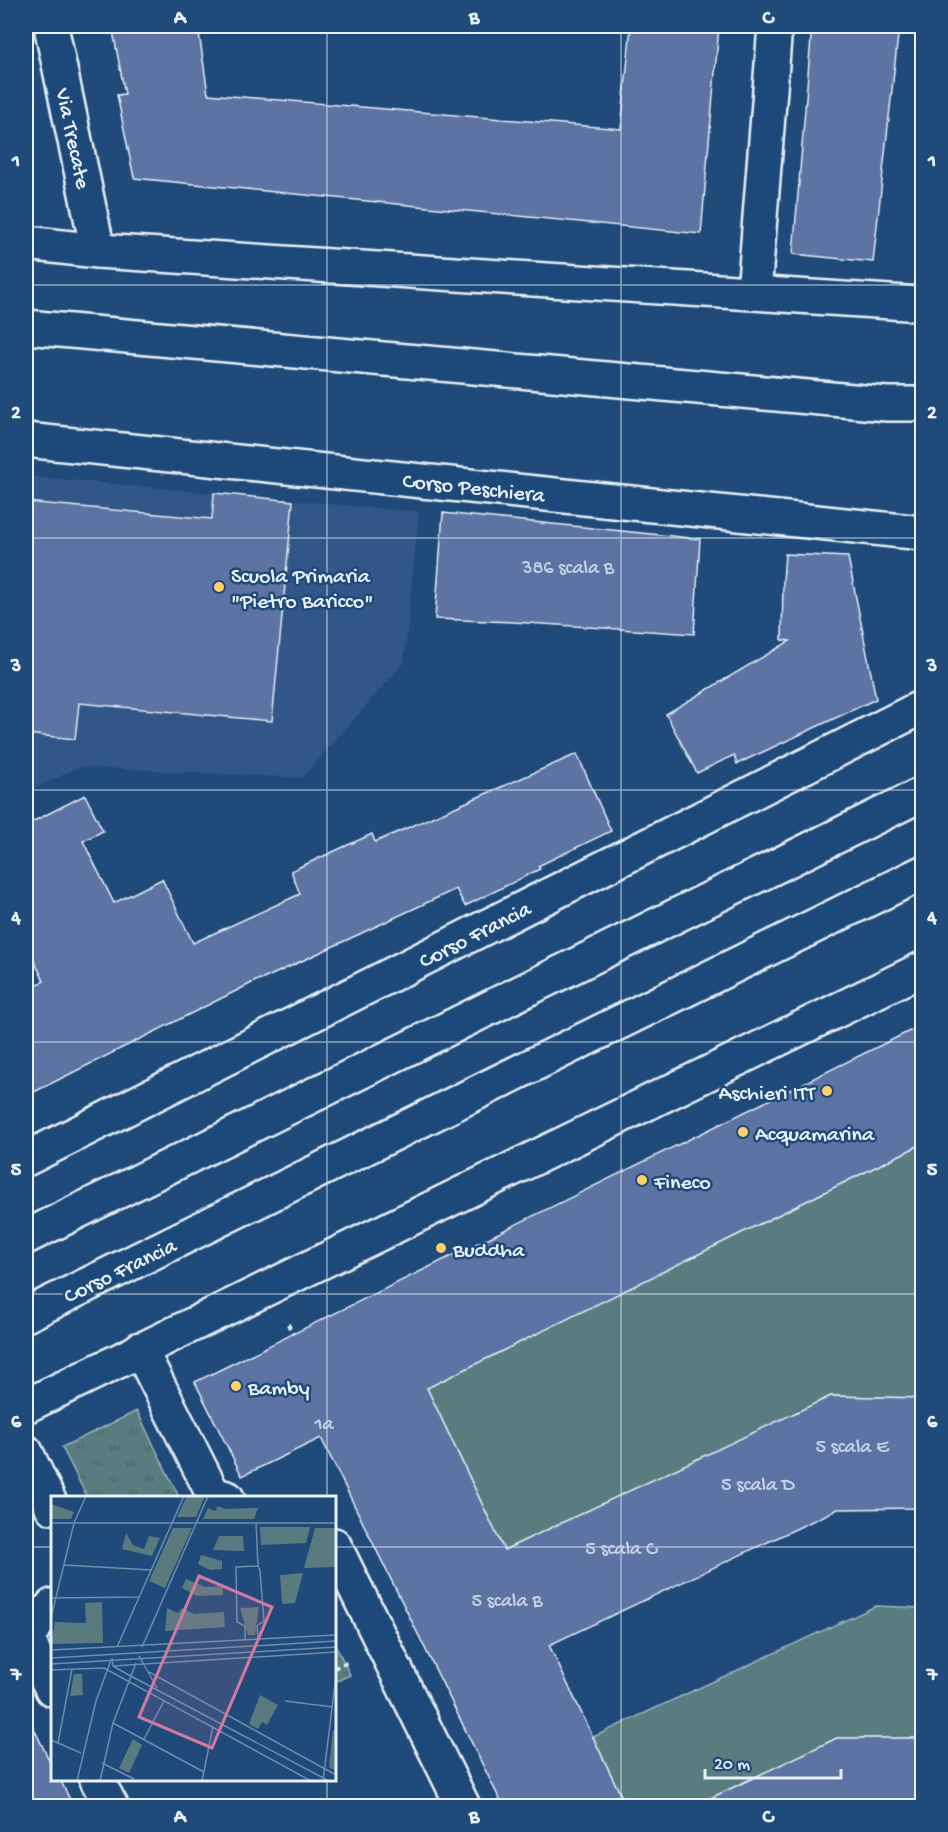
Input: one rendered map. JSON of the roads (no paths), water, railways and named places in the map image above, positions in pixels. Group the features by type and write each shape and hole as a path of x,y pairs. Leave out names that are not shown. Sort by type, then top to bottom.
{"street":[{"name":"Via Trecate","path":"51,26 98,251"},
{"path":"754,293 775,26"},
{"path":"26,243 98,251 922,304"},
{"path":"26,327 887,404 922,404"},
{"path":"887,404 922,426"},
{"name":"Corso Peschiera","path":"26,440 922,532"},
{"name":"Corso Francia","path":"26,1159 922,707"},
{"path":"26,1237 922,794"},
{"name":"Corso Francia","path":"26,1316 922,873"},
{"path":"26,1406 922,969"},
{"path":"140,1349 213,1494 222,1496"},
{"path":"26,1452 51,1505"},
{"path":"336,1549 463,1806"},
{"path":"51,1607 26,1637 51,1687"},
{"path":"98,1781 111,1806"}],"place":[{"name":"Scuola Primaria \"Pietro Baricco\"","path":"219,587"},
{"name":"Aschieri ITT","path":"827,1091"},
{"name":"Acquamarina","path":"743,1132"},
{"name":"Fineco","path":"642,1180"},
{"name":"Buddha","path":"441,1248"},
{"name":"Bamby","path":"236,1386"}]}
